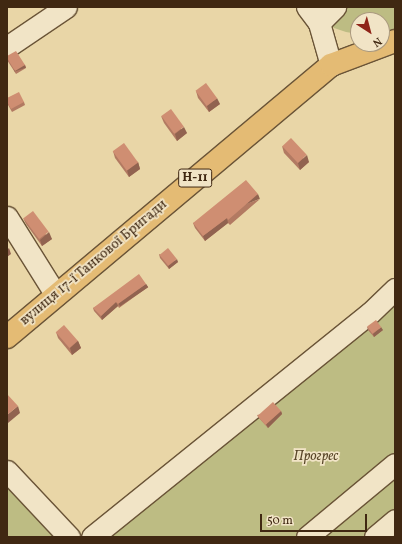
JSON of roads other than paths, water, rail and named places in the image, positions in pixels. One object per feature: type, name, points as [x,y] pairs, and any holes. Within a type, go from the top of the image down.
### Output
[{"type":"main road","name":"вулиця 17-ї Танкової Бригади","points":[[7,337],[331,65],[395,42]]},
{"type":"street","points":[[7,47],[66,7]]},
{"type":"street","points":[[331,65],[313,15],[335,7]]},
{"type":"street","points":[[7,217],[56,295]]},
{"type":"street","points":[[92,537],[370,313],[395,289]]},
{"type":"street","points":[[307,537],[395,464]]},
{"type":"street","points":[[7,471],[69,537]]},
{"type":"street","points":[[375,537],[395,520]]},
{"type":"park label","name":"Прогрес","points":[[316,457]]}]
